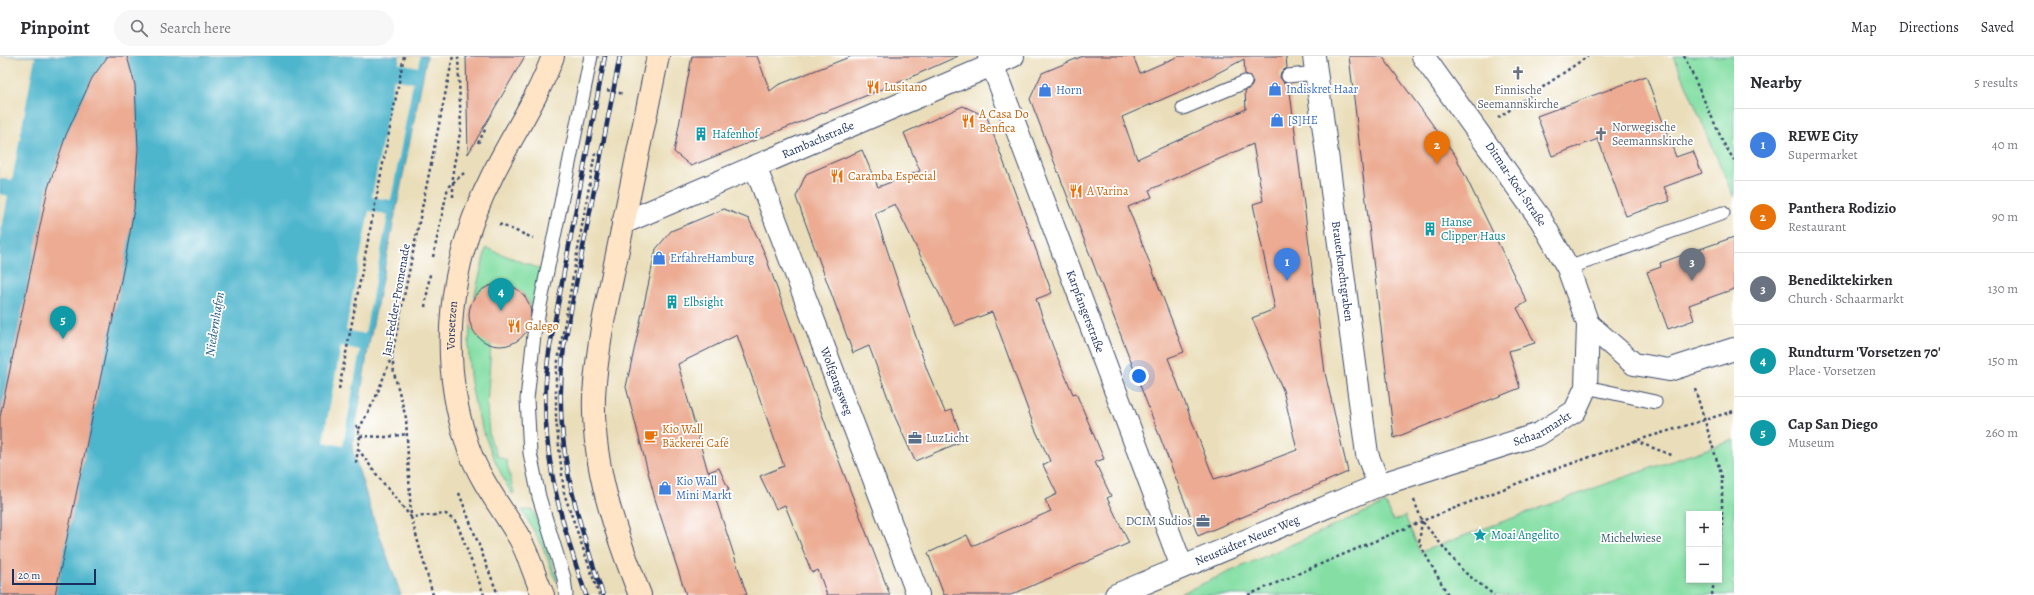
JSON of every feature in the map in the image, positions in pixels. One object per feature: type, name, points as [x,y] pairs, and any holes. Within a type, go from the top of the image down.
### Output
[{"type":"main road","name":"Vorsetzen","points":[[543,595],[521,541],[486,487],[473,461],[459,417],[453,387],[450,355],[451,320],[461,258],[475,214],[492,175],[543,84],[554,56]]},
{"type":"main road","points":[[640,595],[605,493],[598,455],[594,399],[596,364],[603,322],[658,56]]},
{"type":"street","name":"Rambachstraße","points":[[623,223],[755,166],[991,60],[1014,56]]},
{"type":"street","name":"Ditmar-Koel-Straße","points":[[1423,56],[1479,131],[1541,220],[1568,268],[1588,324]]},
{"type":"street","name":"Karpfangerstraße","points":[[991,60],[1182,567]]},
{"type":"street","name":"Brauerknechtgraben","points":[[1315,64],[1367,454],[1379,485]]},
{"type":"street","name":"Wolfgangsweg","points":[[755,166],[918,595]]},
{"type":"street","name":"Schaarmarkt","points":[[1379,485],[1539,434],[1575,411],[1586,387],[1588,324]]},
{"type":"street","points":[[1588,324],[1634,364],[1669,370],[1687,366],[1734,349]]},
{"type":"street","name":"Neustädter Neuer Weg","points":[[1116,595],[1379,485]]},
{"type":"lane","points":[[566,595],[564,578],[539,497],[530,453],[527,399],[534,335],[591,56]]},
{"type":"lane","points":[[1288,76],[1315,64]]},
{"type":"lane","points":[[1183,108],[1246,82]]},
{"type":"lane","points":[[1568,268],[1724,213]]},
{"type":"lane","points":[[1586,387],[1655,402]]},
{"type":"path","points":[[339,389],[404,56]]},
{"type":"path","name":"Jan-Fedder-Promenade","points":[[433,595],[411,517],[406,418],[394,373],[392,356],[453,56]]},
{"type":"path","points":[[453,170],[461,128],[458,56]]},
{"type":"path","points":[[1479,131],[1588,56]]},
{"type":"path","points":[[1684,56],[1724,144],[1734,160]]},
{"type":"path","points":[[475,214],[553,246],[577,251]]},
{"type":"path","points":[[359,429],[375,399],[392,356]]},
{"type":"path","points":[[1687,366],[1706,420],[1722,477],[1722,511]]},
{"type":"path","points":[[1248,595],[1422,521],[1531,478],[1635,441],[1734,411]]},
{"type":"path","points":[[356,424],[359,429],[360,436],[356,463]]},
{"type":"path","points":[[360,436],[386,437],[407,434]]},
{"type":"path","points":[[1635,441],[1674,456]]},
{"type":"path","points":[[358,449],[411,517],[446,514],[457,524],[484,595]]},
{"type":"path","points":[[1422,521],[1419,542],[1448,595]]},
{"type":"path","points":[[1422,521],[1463,571],[1494,595]]},
{"type":"path","points":[[1712,595],[1714,583]]},
{"type":"green space","points":[[1674,56],[1734,56],[1734,198]]},
{"type":"green space","points":[[486,248],[540,269],[533,317],[525,296],[518,289],[510,285],[501,283],[492,285],[482,290],[474,299]]},
{"type":"green space","points":[[471,324],[479,337],[491,345],[487,406],[489,435],[497,456],[506,460],[514,493],[512,494],[492,455],[477,412],[469,368]]},
{"type":"green space","name":"Michelwiese","points":[[1734,440],[1734,595],[1177,595],[1386,503],[1393,521],[1405,516],[1420,552],[1622,478]]},
{"type":"green space","points":[[522,510],[532,510],[534,513],[558,580],[556,581],[542,545]]},
{"type":"water","name":"Niedernhafen","points":[[0,56],[427,56],[368,349],[352,448],[373,517],[401,595],[0,595]]},
{"type":"pier","points":[[0,56],[35,57],[12,180],[0,178]]},
{"type":"pier","points":[[400,56],[420,56],[418,67],[399,63]]},
{"type":"pier","points":[[394,79],[413,83],[391,200],[372,197]]},
{"type":"pier","points":[[0,194],[8,196],[0,238]]},
{"type":"pier","points":[[369,211],[388,215],[365,334],[346,330]]},
{"type":"pier","points":[[341,346],[360,350],[343,446],[323,442]]},
{"type":"building","points":[[108,56],[127,56],[135,85],[138,148],[134,209],[125,261],[55,595],[0,595],[0,417],[48,188],[66,135],[92,78]]},
{"type":"building","points":[[466,56],[525,56],[468,154]]},
{"type":"building","points":[[692,56],[757,56],[770,91],[778,85],[852,56],[958,56],[900,82],[691,166],[674,152]]},
{"type":"building","points":[[1083,56],[1133,56],[1140,73],[1179,56],[1286,56],[1287,68],[1281,72],[1280,77],[1284,83],[1289,84],[1325,373],[1348,472],[1198,536],[1030,99],[1042,73]],"holes":[[[1244,59],[1245,74],[1250,76],[1253,83],[1251,87],[1245,91],[1246,109],[1137,159],[1122,117],[1195,85]],[[1253,144],[1263,201],[1253,204],[1275,309],[1252,318],[1283,390],[1297,450],[1236,473],[1214,479],[1168,358],[1184,352],[1128,207],[1152,197],[1149,190]]]},
{"type":"building","name":"Hanse Clipper Haus","points":[[1349,56],[1382,56],[1455,155],[1527,302],[1517,308],[1535,343],[1509,351],[1520,388],[1394,438]]},
{"type":"building","name":"Norwegische Seemannskirche","points":[[1646,76],[1676,157],[1693,151],[1702,173],[1664,187],[1670,201],[1626,216],[1598,139],[1552,156],[1537,116]]},
{"type":"building","points":[[963,106],[987,117],[1052,293],[1036,299],[1053,347],[1073,394],[1076,393],[1104,459],[1095,462],[1111,496],[1107,498],[1129,543],[1011,595],[944,595],[928,553],[967,535],[972,546],[1051,511],[1045,500],[1057,494],[1043,465],[1050,461],[1035,429],[992,312],[955,326],[895,204],[875,213],[927,370],[945,412],[952,410],[963,441],[915,461],[895,417],[869,346],[853,353],[796,197],[806,174],[862,150],[878,187],[920,171],[904,133]]},
{"type":"building","points":[[724,209],[749,219],[764,252],[833,445],[890,595],[827,595],[818,570],[812,573],[785,505],[776,509],[760,476],[784,466],[737,335],[678,364],[708,472],[719,468],[729,490],[715,497],[747,595],[686,595],[655,499],[626,387],[656,249],[671,231]]},
{"type":"building","points":[[1734,237],[1734,289],[1689,305],[1694,320],[1668,329],[1647,272],[1661,267],[1660,263]]},
{"type":"building","points":[[500,284],[512,286],[522,293],[529,303],[531,315],[529,327],[522,337],[512,344],[500,346],[488,344],[478,337],[471,327],[469,315],[471,303],[478,293],[488,286]]},
{"type":"railway","points":[[586,595],[566,534],[552,473],[547,441],[545,410],[546,378],[550,346],[605,56]]},
{"type":"railway","points":[[603,595],[583,533],[568,473],[563,443],[561,380],[564,346],[620,56]]},
{"type":"place","name":"Finnische Seemannskirche","points":[[1518,73]]},
{"type":"place","name":"Lusitano","points":[[873,87]]},
{"type":"place","name":"Indiskret Haar","points":[[1275,89]]},
{"type":"place","name":"Horn","points":[[1045,90]]},
{"type":"place","name":"[S]HE","points":[[1277,120]]},
{"type":"place","name":"A Casa Do Benfica","points":[[968,121]]},
{"type":"place","name":"Hafenhof","points":[[701,134]]},
{"type":"place","name":"Norwegische Seemannskirche","points":[[1601,134]]},
{"type":"place","name":"Panthera Rodizio","points":[[1437,164]]},
{"type":"place","name":"Caramba Especial","points":[[837,176]]},
{"type":"place","name":"A Varina","points":[[1076,191]]},
{"type":"place","name":"Hanse Clipper Haus","points":[[1430,229]]},
{"type":"place","name":"ErfahreHamburg","points":[[659,258]]},
{"type":"place","name":"REWE City","points":[[1287,281]]},
{"type":"place","name":"Benediktekirken","points":[[1692,281]]},
{"type":"place","name":"Elbsight","points":[[672,302]]},
{"type":"place","name":"Rundturm 'Vorsetzen 70'","points":[[501,311]]},
{"type":"place","name":"Galego","points":[[514,326]]},
{"type":"place","name":"Cap San Diego","points":[[63,339]]},
{"type":"place","name":"Kio Wall Bäckerei Café","points":[[651,436]]},
{"type":"place","name":"LuzLicht","points":[[915,438]]},
{"type":"place","name":"Kio Wall Mini Markt","points":[[665,488]]},
{"type":"place","name":"DCIM Sudios","points":[[1203,521]]},
{"type":"place","name":"Moai Angelito","points":[[1480,535]]}]
